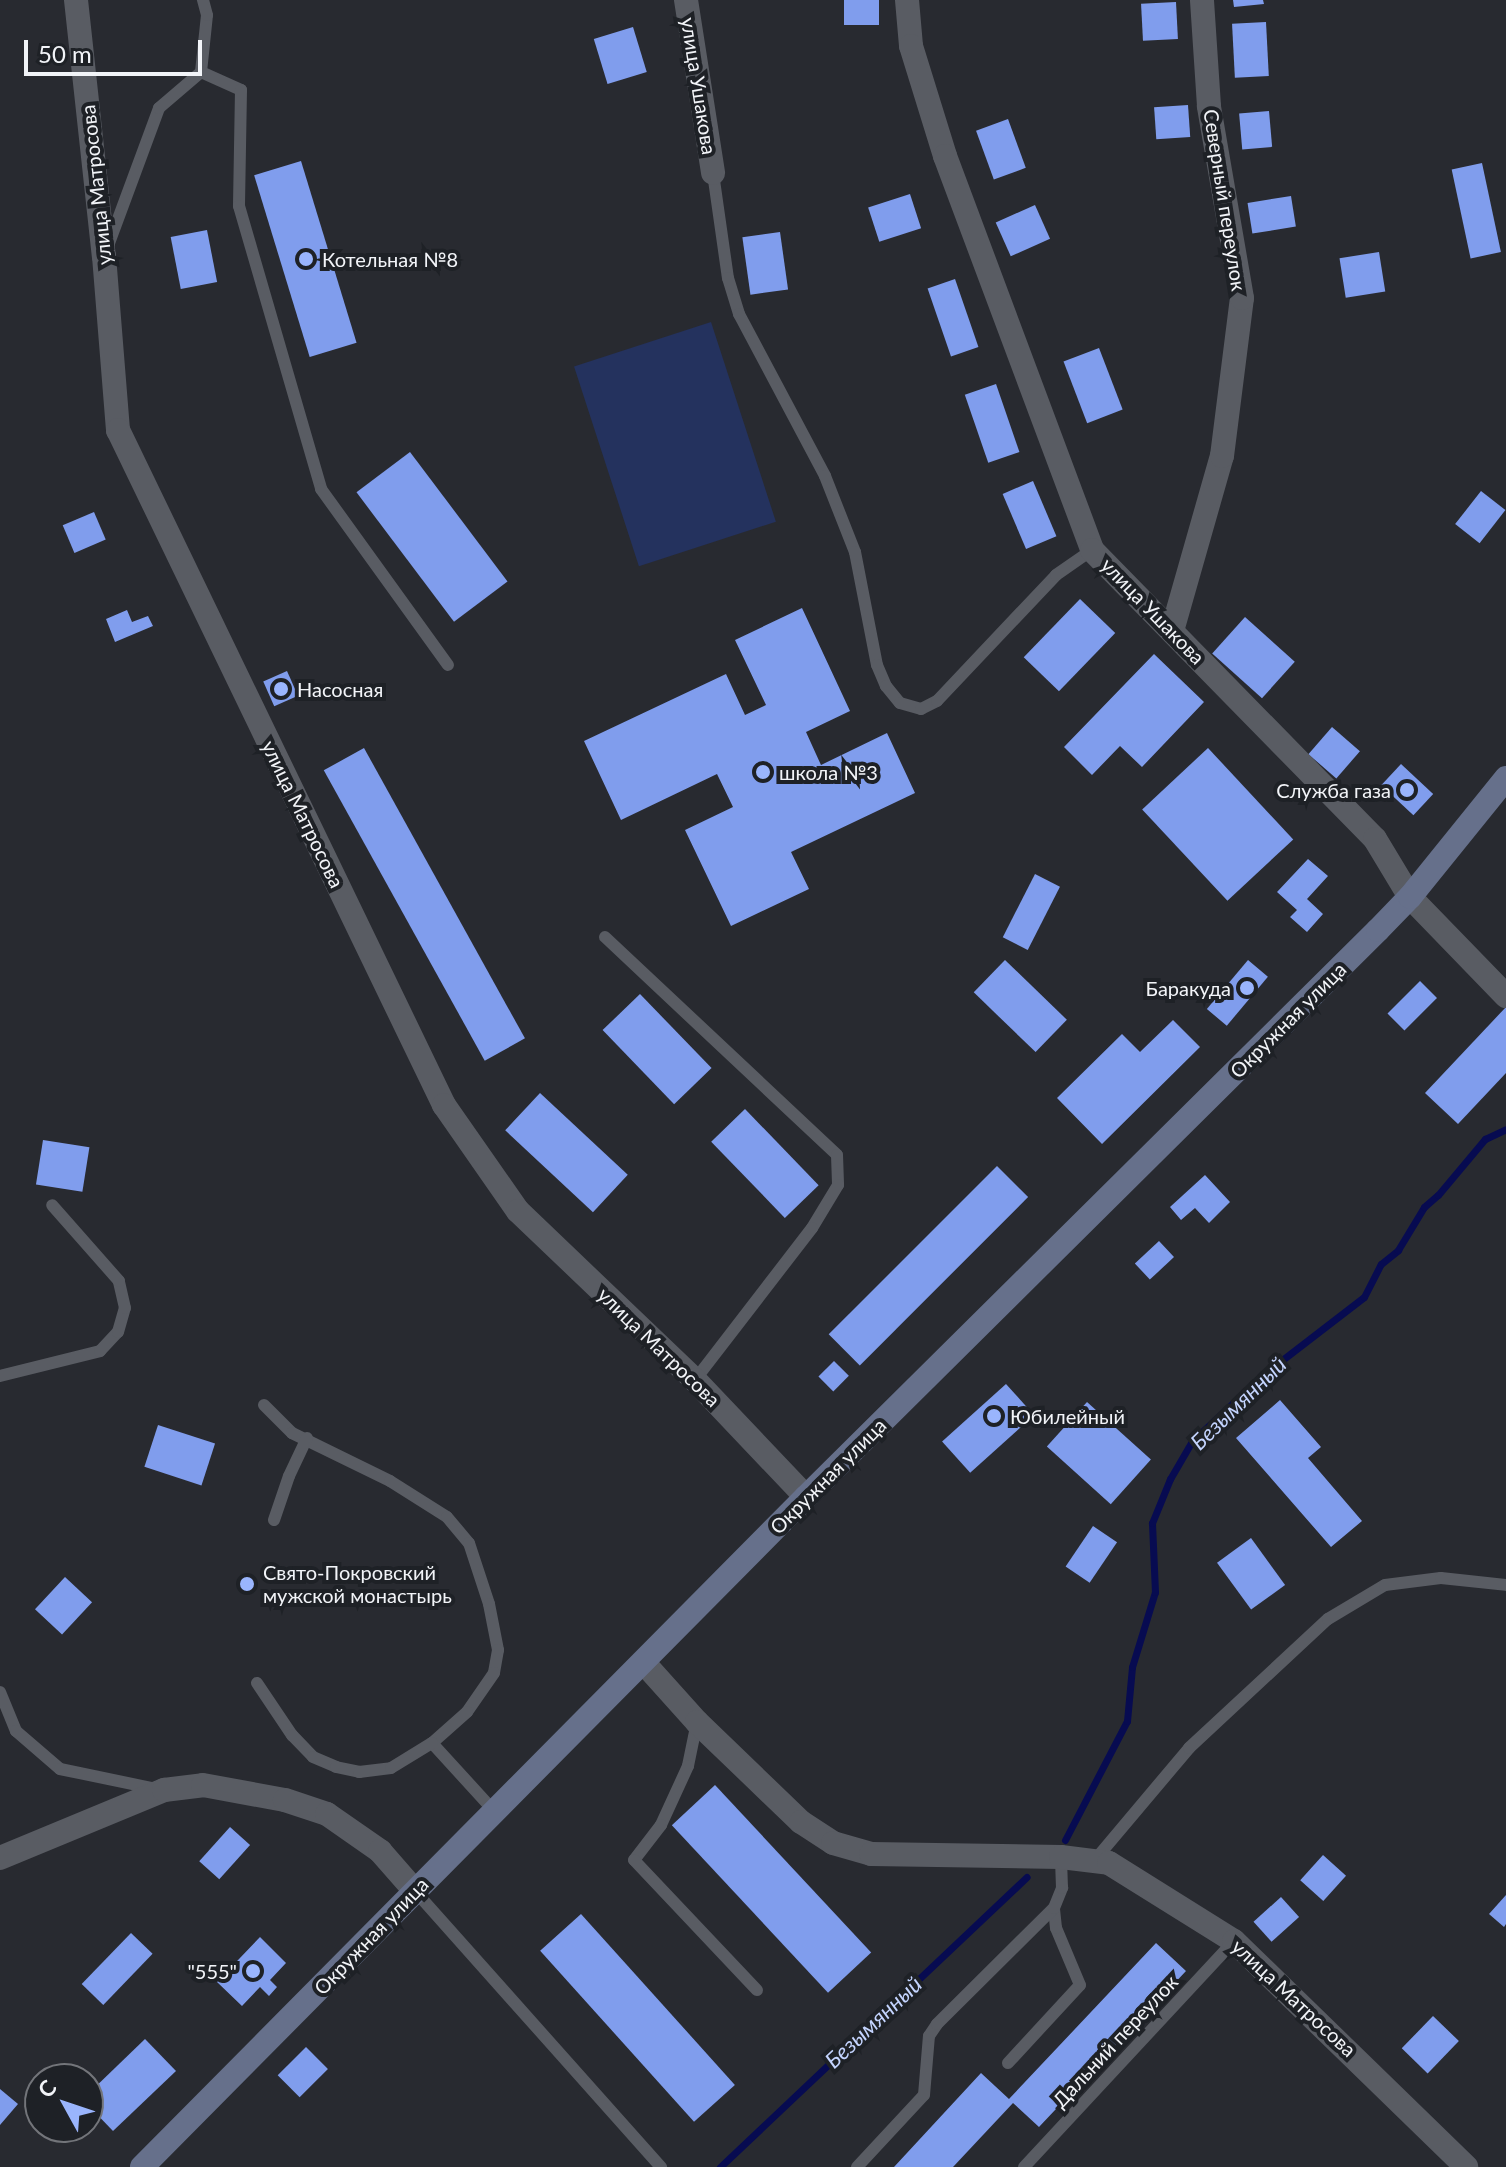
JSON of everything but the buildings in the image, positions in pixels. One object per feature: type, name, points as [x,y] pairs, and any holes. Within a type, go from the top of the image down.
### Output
[{"type":"main road","name":"Окружная улица","points":[[142,2167],[806,1497],[1410,897],[1506,778]]},
{"type":"street","name":"улица Матросова","points":[[76,0],[104,256],[118,430],[444,1105],[518,1211],[695,1380],[806,1497]]},
{"type":"street","name":"улица Ушакова","points":[[686,0],[713,173]]},
{"type":"street","name":"улица Ушакова","points":[[907,0],[911,46],[945,156],[1092,550],[1375,839],[1410,897],[1506,996]]},
{"type":"street","name":"Северный переулок","points":[[1172,631],[1222,456],[1242,298],[1209,106],[1202,0]]},
{"type":"street","name":"улица Матросова","points":[[644,1663],[697,1722],[801,1822],[833,1843],[871,1854],[1061,1857],[1109,1863],[1234,1941],[1466,2167]]},
{"type":"street","points":[[0,1858],[164,1790],[203,1785],[285,1800],[327,1814],[380,1851],[415,1891]]},
{"type":"lane","points":[[104,256],[159,108],[201,72],[207,15],[203,0]]},
{"type":"lane","points":[[201,72],[241,90],[239,206],[321,489],[448,665]]},
{"type":"lane","points":[[713,173],[728,278],[739,314],[825,476],[855,552],[877,665],[886,686],[900,703],[921,709],[937,701],[1056,575],[1092,550]]},
{"type":"lane","points":[[605,937],[837,1155],[838,1185],[812,1228],[695,1380]]},
{"type":"lane","points":[[0,1376],[100,1351],[118,1332],[125,1308],[119,1281],[52,1205]]},
{"type":"lane","points":[[257,1683],[292,1735],[313,1757],[359,1772],[391,1768],[432,1743],[467,1712],[494,1673],[498,1650],[489,1604],[469,1543],[447,1517],[390,1481],[292,1433],[264,1405]]},
{"type":"lane","points":[[274,1520],[289,1476],[307,1438]]},
{"type":"lane","points":[[1094,1861],[1189,1748],[1328,1619],[1385,1585],[1441,1578],[1506,1585]]},
{"type":"lane","points":[[0,1692],[16,1731],[60,1769],[164,1790]]},
{"type":"lane","points":[[697,1722],[688,1766],[661,1825],[634,1860],[757,1990]]},
{"type":"lane","points":[[432,1743],[494,1811]]},
{"type":"lane","points":[[857,2167],[924,2095],[929,2036],[937,2024],[1054,1908],[1062,1888],[1061,1857]]},
{"type":"lane","points":[[415,1891],[661,2167]]},
{"type":"lane","points":[[1008,2063],[1080,1985],[1056,1928],[1054,1908]]},
{"type":"lane","name":"Дальний переулок","points":[[1024,2167],[1234,1941]]},
{"type":"shaded area","points":[[711,322],[776,522],[639,566],[574,366]]},
{"type":"waterway","name":"Безымянный","points":[[1065,1840],[1127,1721],[1132,1667],[1155,1592],[1152,1523],[1170,1479],[1192,1441],[1264,1374],[1364,1297],[1381,1264],[1398,1250],[1424,1207],[1438,1195],[1485,1139],[1506,1129]]},
{"type":"waterway","name":"Безымянный","points":[[720,2167],[1027,1877]]},
{"type":"place","name":"Котельная №8","points":[[306,259]]},
{"type":"place","name":"Насосная","points":[[281,689]]},
{"type":"place","name":"школа №3","points":[[763,772]]},
{"type":"place","name":"Служба газа","points":[[1407,790]]},
{"type":"place","name":"Баракуда","points":[[1247,988]]},
{"type":"place","name":"Юбилейный","points":[[994,1416]]},
{"type":"place","name":"Свято-Покровский мужской монастырь","points":[[247,1584]]},
{"type":"place","name":"\"555\"","points":[[253,1971]]}]
